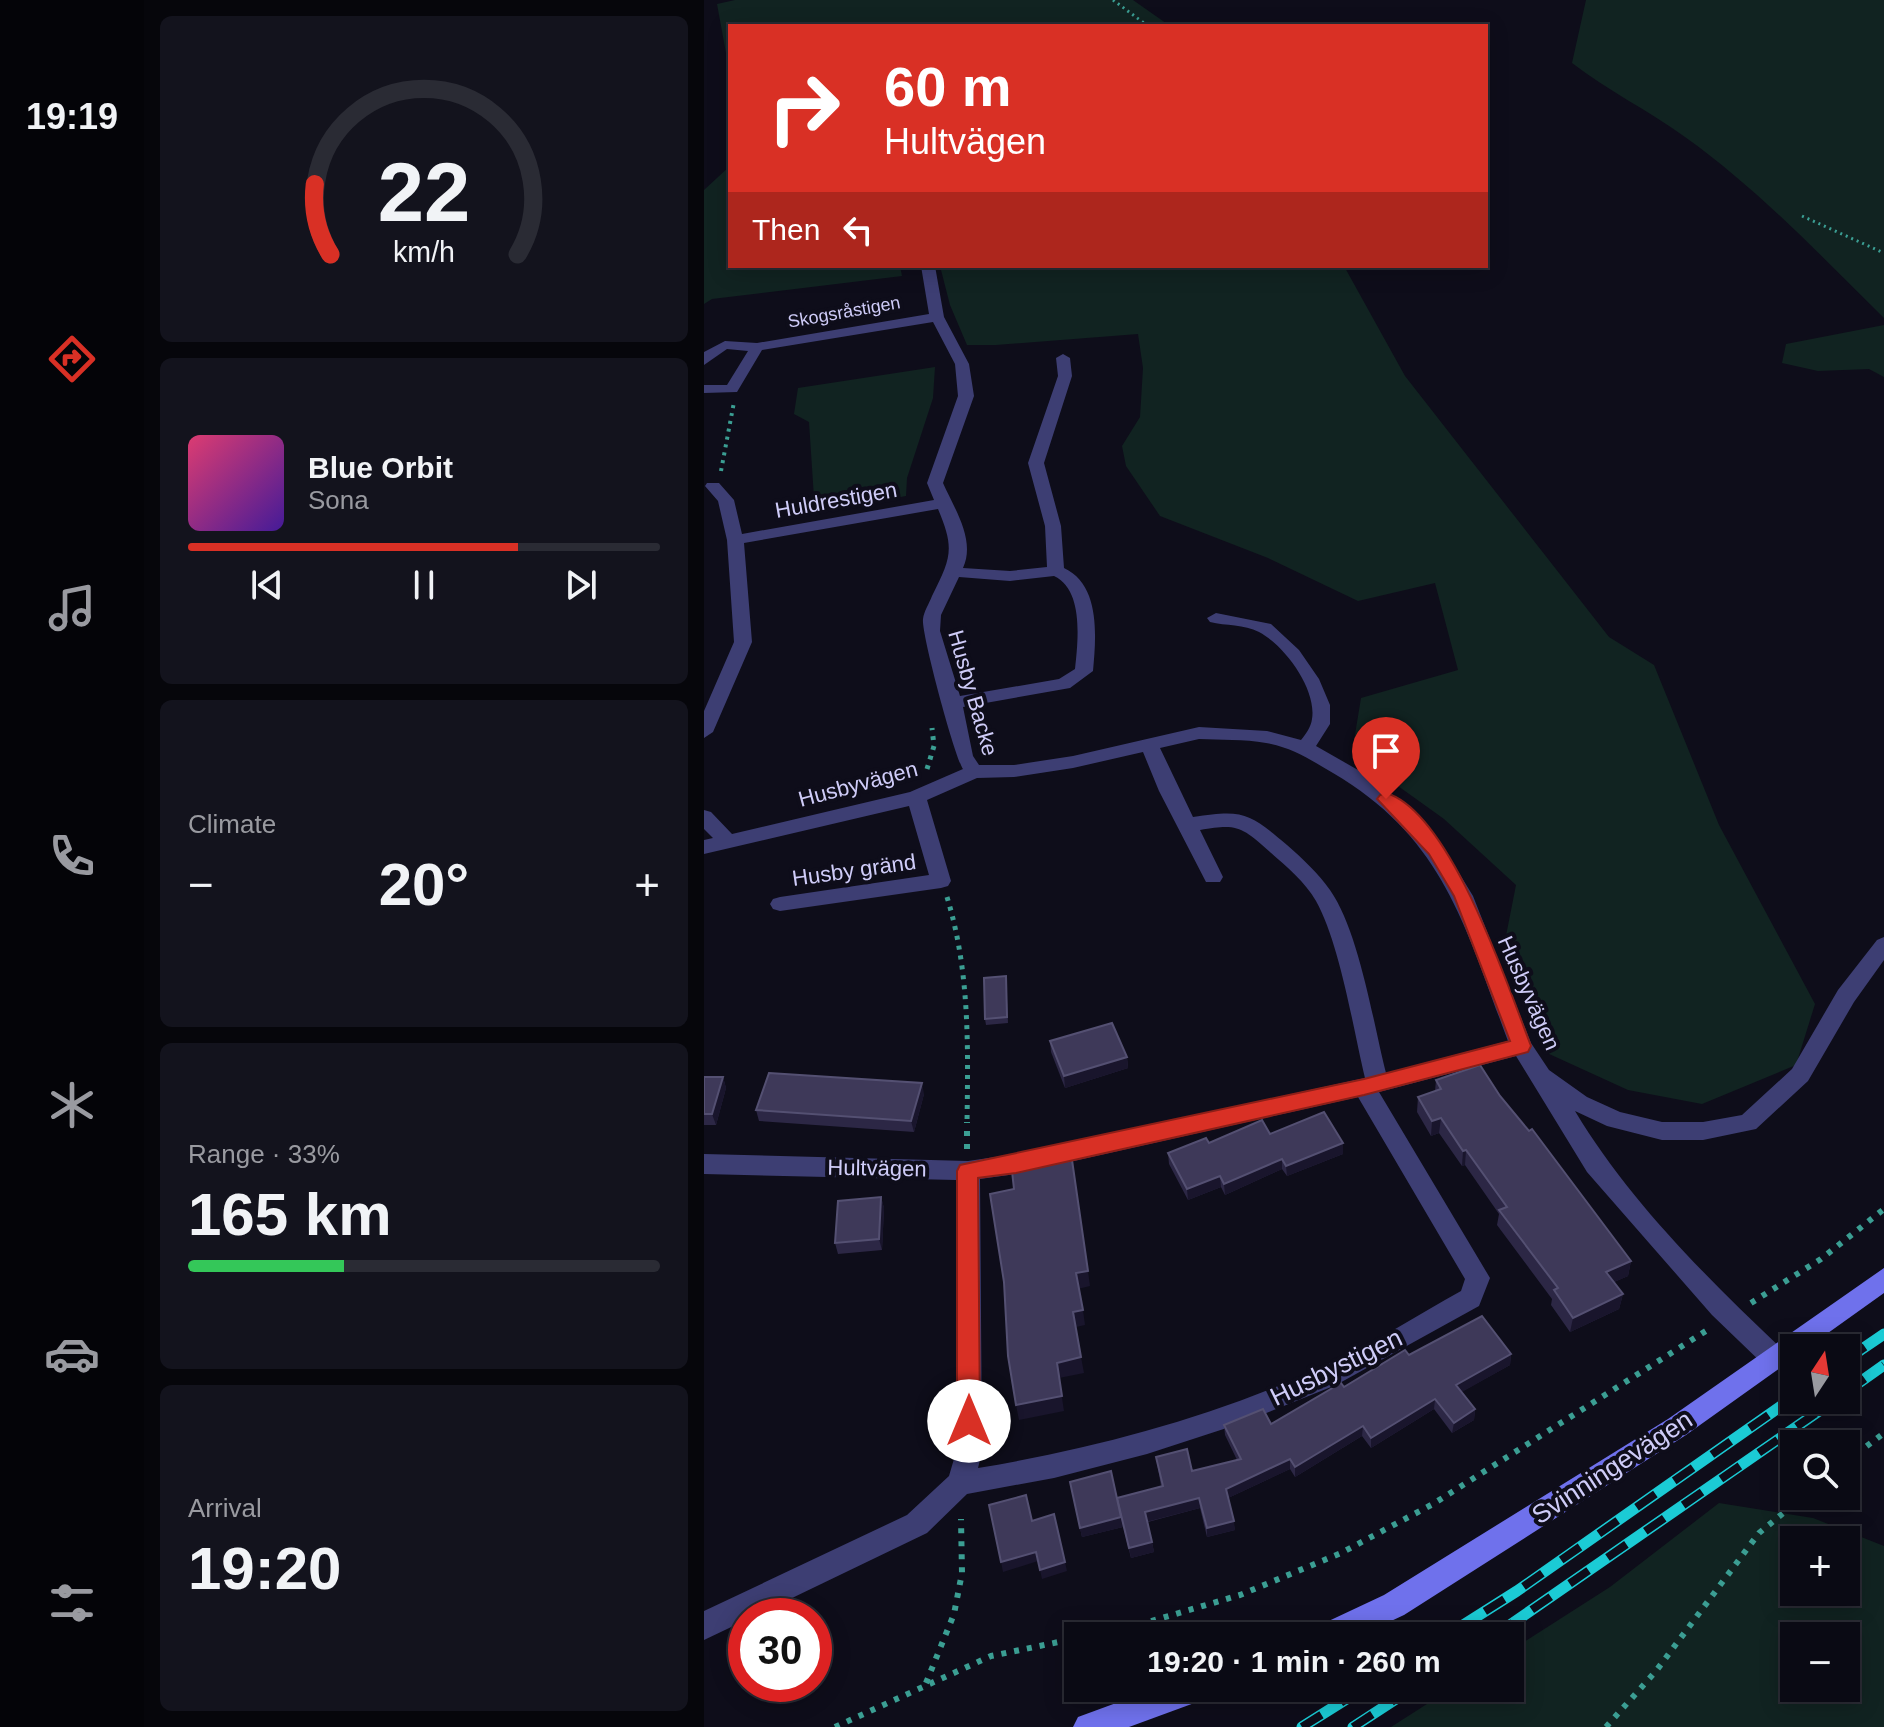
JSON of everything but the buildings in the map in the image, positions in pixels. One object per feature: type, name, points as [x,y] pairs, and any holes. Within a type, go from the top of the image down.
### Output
[{"type":"main road","name":"Svinningevägen","points":[[1358,1622],[1394,1605],[1677,1427],[1884,1279]]},
{"type":"main road","points":[[1088,1727],[1159,1702]]},
{"type":"street","name":"Husby Backe","points":[[928,268],[937,317],[962,364],[966,396],[935,483],[958,536],[959,559],[937,602],[931,631],[953,703],[964,757],[974,772]]},
{"type":"street","name":"Skogsråstigen","points":[[704,361],[714,350],[725,345],[757,347],[937,317]]},
{"type":"street","points":[[704,389],[732,389],[757,347]]},
{"type":"street","points":[[1056,571],[1053,526],[1036,463],[1065,376],[1063,358]]},
{"type":"street","points":[[704,732],[743,642],[735,540],[726,500],[713,486]]},
{"type":"street","name":"Huldrestigen","points":[[735,540],[944,503]]},
{"type":"street","points":[[953,703],[1064,684],[1084,671],[1088,625],[1076,588],[1069,577],[1056,571],[1010,576],[955,572]]},
{"type":"street","points":[[1216,618],[1247,622],[1265,629],[1282,641],[1298,660],[1321,704],[1322,718],[1305,748]]},
{"type":"street","name":"Husbyvägen","points":[[704,847],[974,772],[1014,771],[1058,764],[1199,733],[1267,737],[1305,748],[1365,783],[1406,816],[1435,850],[1463,896],[1521,1046],[1541,1076],[1579,1103],[1603,1114],[1662,1131],[1703,1131],[1748,1123],[1800,1075],[1846,996],[1884,945]]},
{"type":"street","points":[[1149,743],[1169,791],[1213,877]]},
{"type":"street","name":"Husby gränd","points":[[780,904],[941,881],[918,788]]},
{"type":"street","points":[[704,817],[727,841]]},
{"type":"street","points":[[1188,825],[1228,818],[1249,823],[1301,868],[1323,895],[1338,925],[1371,1085]]},
{"type":"street","name":"Hultvägen","points":[[704,1164],[968,1171],[1016,1164],[1371,1085],[1521,1046]]},
{"type":"street","points":[[1541,1076],[1595,1165],[1730,1316],[1774,1358]]},
{"type":"street","name":"Husbystigen","points":[[960,1483],[1027,1474],[1205,1424],[1329,1376],[1470,1298],[1478,1278],[1371,1085]]},
{"type":"street","points":[[704,1626],[917,1524],[960,1483],[969,1452],[968,1171]]},
{"type":"path","points":[[1113,0],[1145,24]]},
{"type":"path","points":[[1802,216],[1884,253]]},
{"type":"path","points":[[713,486],[721,471],[728,438],[736,393],[732,389]]},
{"type":"path","points":[[918,788],[932,760],[934,746],[929,713]]},
{"type":"path","points":[[941,881],[959,931],[965,973],[968,1171]]},
{"type":"path","points":[[1148,1622],[1240,1595],[1341,1553],[1433,1504],[1821,1259],[1884,1209]]},
{"type":"path","points":[[1860,1451],[1884,1433]]},
{"type":"path","points":[[926,1684],[954,1614],[962,1573],[960,1483]]},
{"type":"path","points":[[1606,1727],[1656,1671],[1759,1533],[1787,1510]]},
{"type":"path","points":[[835,1727],[991,1656],[1064,1641]]},
{"type":"green space","points":[[735,0],[1133,0],[1167,24],[728,24],[728,64],[717,4]]},
{"type":"green space","points":[[1586,0],[1884,0],[1884,318],[1738,178],[1671,127],[1572,63]]},
{"type":"green space","points":[[728,168],[728,268],[900,268],[902,276],[712,299],[704,304],[704,190]]},
{"type":"green space","points":[[941,268],[1345,268],[1405,376],[1609,637],[1654,665],[1719,825],[1815,1004],[1796,1065],[1702,1104],[1628,1090],[1547,1053],[1503,951],[1516,885],[1444,819],[1352,753],[1361,698],[1458,670],[1435,583],[1358,601],[1268,558],[1160,516],[1126,466],[1122,446],[1140,417],[1143,368],[1138,334],[967,345],[950,305]]},
{"type":"green space","points":[[1884,325],[1884,377],[1869,369],[1818,371],[1782,363],[1786,344]]},
{"type":"green space","points":[[935,367],[933,398],[907,478],[906,496],[815,513],[809,422],[794,414],[798,388]]},
{"type":"green space","points":[[1719,1503],[1813,1518],[1833,1526],[1780,1526],[1780,1606],[1860,1606],[1860,1537],[1884,1546],[1884,1727],[1391,1727],[1430,1702],[1524,1702],[1524,1642],[1610,1587]]},
{"type":"railway","points":[[1860,1350],[1884,1334]]},
{"type":"railway","points":[[1860,1382],[1884,1365]]},
{"type":"railway","points":[[1468,1622],[1780,1407]]},
{"type":"railway","points":[[1514,1622],[1815,1414]]},
{"type":"railway","points":[[1302,1727],[1342,1702]]},
{"type":"railway","points":[[1353,1727],[1391,1702]]},
{"type":"route","points":[[969,1421],[968,1171],[1016,1164],[1364,1087],[1521,1046],[1463,896],[1435,850],[1406,816],[1386,799]]}]
